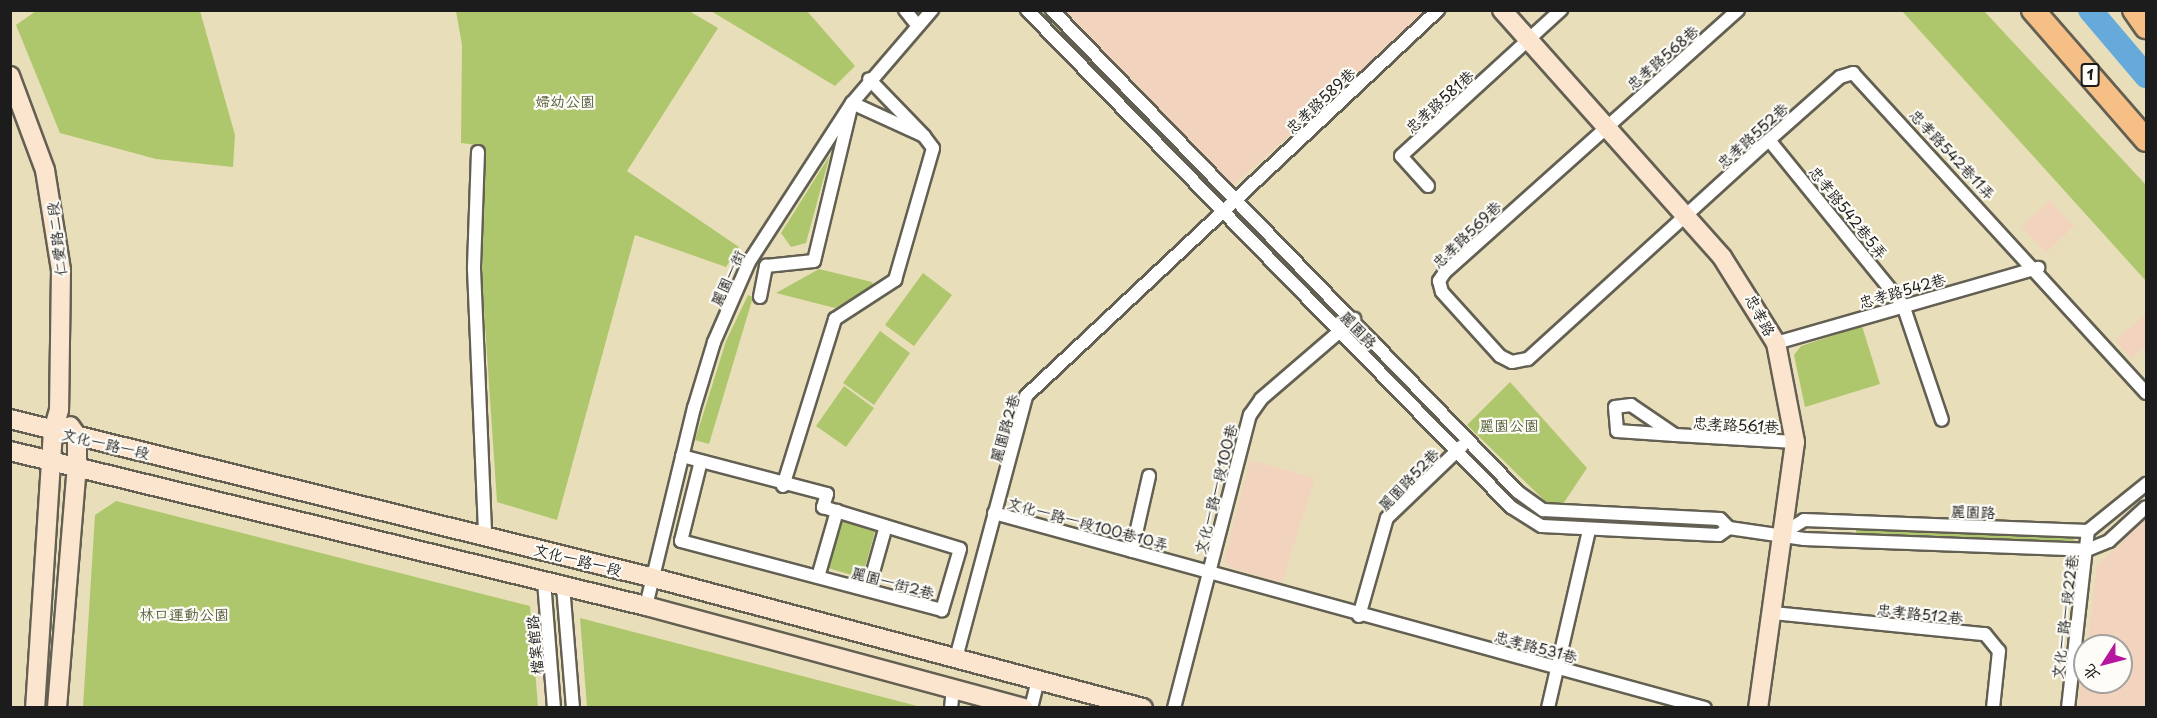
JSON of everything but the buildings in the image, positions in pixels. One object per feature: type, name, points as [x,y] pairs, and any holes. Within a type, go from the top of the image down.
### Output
[{"type":"highway","name":"1","points":[[2033,10],[2146,140]]},
{"type":"highway","points":[[2134,10],[2146,27]]},
{"type":"main road","name":"忠孝路","points":[[1502,10],[1747,290],[1776,343],[1795,442],[1785,532],[1758,708]]},
{"type":"main road","name":"仁愛路二段","points":[[10,76],[32,127],[54,213],[61,270],[59,410],[53,431],[35,708]]},
{"type":"main road","points":[[57,708],[77,466],[77,436],[59,410]]},
{"type":"main road","name":"文化一路一段","points":[[10,419],[654,578],[1143,708]]},
{"type":"main road","name":"文化一路一段","points":[[10,451],[51,459],[646,606],[1023,708]]},
{"type":"street","points":[[904,10],[917,25]]},
{"type":"street","name":"麗園一街","points":[[646,606],[682,456],[714,342],[749,262],[852,103],[870,79],[932,10]]},
{"type":"street","name":"麗園路","points":[[1027,10],[1457,450],[1524,517],[1542,526],[1589,531],[1719,535],[1729,528],[1785,532],[1804,539],[2087,550],[2109,541],[2146,507]]},
{"type":"street","name":"麗園路","points":[[1052,10],[1468,439],[1543,510],[1720,519],[1729,528]]},
{"type":"street","name":"忠孝路589巷","points":[[1222,211],[1438,10]]},
{"type":"street","points":[[1527,40],[1561,10]]},
{"type":"street","name":"忠孝路568巷","points":[[1606,127],[1738,10]]},
{"type":"street","name":"忠孝路581巷","points":[[1428,186],[1401,156],[1527,40]]},
{"type":"street","name":"忠孝路542巷11弄","points":[[1840,77],[1853,73],[1871,87],[2038,268]]},
{"type":"street","name":"忠孝路552巷","points":[[1684,216],[1840,77]]},
{"type":"street","points":[[783,486],[835,319],[895,280],[933,148],[870,79]]},
{"type":"street","points":[[760,297],[766,266],[814,261],[852,103],[924,136]]},
{"type":"street","name":"忠孝路569巷","points":[[1606,127],[1445,272],[1439,281],[1442,292],[1500,356],[1512,362],[1528,359],[1684,216]]},
{"type":"street","name":"忠孝路542巷5弄","points":[[1769,140],[1903,305]]},
{"type":"street","points":[[478,152],[474,269],[485,536]]},
{"type":"street","name":"麗園路2巷","points":[[956,658],[994,513],[1031,389],[1222,211]]},
{"type":"street","points":[[2038,268],[2146,393]]},
{"type":"street","name":"忠孝路542巷","points":[[1776,343],[2038,268]]},
{"type":"street","points":[[1903,305],[1942,420]]},
{"type":"street","name":"文化一路一段100巷","points":[[1174,708],[1250,415],[1261,399],[1354,320]]},
{"type":"street","name":"忠孝路561巷","points":[[1675,435],[1631,405],[1615,407],[1617,431],[1675,435],[1795,442]]},
{"type":"street","name":"麗園路52巷","points":[[1359,616],[1387,518],[1468,439]]},
{"type":"street","points":[[682,456],[783,486],[827,494],[823,507],[837,511],[818,577]]},
{"type":"street","name":"麗園一街2巷","points":[[701,461],[681,541],[942,610],[960,549],[837,511]]},
{"type":"street","points":[[1132,550],[1149,476]]},
{"type":"street","points":[[2088,531],[2146,484]]},
{"type":"street","name":"文化一路一段100巷10弄","points":[[994,513],[1210,572],[1359,616]]},
{"type":"street","name":"麗園路","points":[[1785,532],[1804,520],[2088,531]]},
{"type":"street","points":[[868,590],[886,526]]},
{"type":"street","points":[[1548,708],[1589,531]]},
{"type":"street","name":"文化一路一段22巷","points":[[2068,708],[2088,531]]},
{"type":"street","name":"檔案館路","points":[[544,581],[554,708]]},
{"type":"street","points":[[563,586],[573,708]]},
{"type":"street","name":"忠孝路512巷","points":[[1773,613],[1986,634],[1999,651],[1993,708]]},
{"type":"street","name":"忠孝路531巷","points":[[1359,616],[1558,666],[1705,708]]},
{"type":"street","points":[[1031,708],[1038,680]]},
{"type":"street","points":[[951,708],[953,688]]},
{"type":"shaded area","points":[[1066,11],[1429,11],[1233,185]]},
{"type":"shaded area","points":[[2050,200],[2074,226],[2046,253],[2021,227]]},
{"type":"shaded area","points":[[2146,314],[2146,346],[2131,359],[2115,340]]},
{"type":"shaded area","points":[[1250,460],[1315,478],[1282,583],[1229,567],[1224,559]]},
{"type":"shaded area","points":[[2146,519],[2146,707],[2078,707],[2080,694],[2133,694],[2133,634],[2088,634],[2097,565]]},
{"type":"green space","points":[[36,11],[200,11],[235,135],[233,167],[156,159],[60,133],[16,25]]},
{"type":"green space","name":"婦幼公園","points":[[456,11],[689,11],[718,28],[627,171],[739,247],[726,267],[635,235],[557,520],[497,502],[482,281],[485,146],[461,143],[462,45]]},
{"type":"green space","points":[[711,11],[807,11],[855,66],[835,86]]},
{"type":"green space","points":[[1037,11],[1047,11],[1122,94],[1115,92]]},
{"type":"green space","points":[[1902,11],[1984,11],[2146,185],[2146,281]]},
{"type":"green space","points":[[1136,105],[1222,194],[1216,195],[1144,121]]},
{"type":"green space","points":[[830,155],[806,243],[791,247],[781,233]]},
{"type":"green space","points":[[1238,209],[1341,314],[1341,320],[1232,214]]},
{"type":"green space","points":[[819,269],[872,282],[874,287],[835,308],[776,293]]},
{"type":"green space","points":[[923,273],[952,295],[914,346],[885,325]]},
{"type":"green space","points":[[748,295],[753,297],[709,444],[695,440],[726,341]]},
{"type":"green space","points":[[1862,326],[1880,384],[1805,407],[1794,355],[1801,346]]},
{"type":"green space","points":[[880,331],[910,353],[874,405],[843,383]]},
{"type":"green space","points":[[1360,339],[1453,430],[1454,436],[1358,342]]},
{"type":"green space","name":"麗園公園","points":[[1510,382],[1587,468],[1563,504],[1546,502],[1467,425]]},
{"type":"green space","points":[[844,386],[874,408],[846,447],[816,426]]},
{"type":"green space","points":[[1470,449],[1543,516],[1578,523],[1525,513],[1467,453]]},
{"type":"green space","name":"林口運動公園","points":[[116,501],[530,606],[538,707],[83,707],[95,515]]},
{"type":"green space","points":[[841,518],[876,528],[862,578],[828,568]]},
{"type":"green space","points":[[1603,519],[1717,526],[1720,528],[1602,526]]},
{"type":"green space","points":[[1856,529],[2071,538],[2076,541],[1856,536]]},
{"type":"green space","points":[[580,618],[921,707],[587,707]]},
{"type":"waterway","points":[[2090,10],[2146,76]]}]
